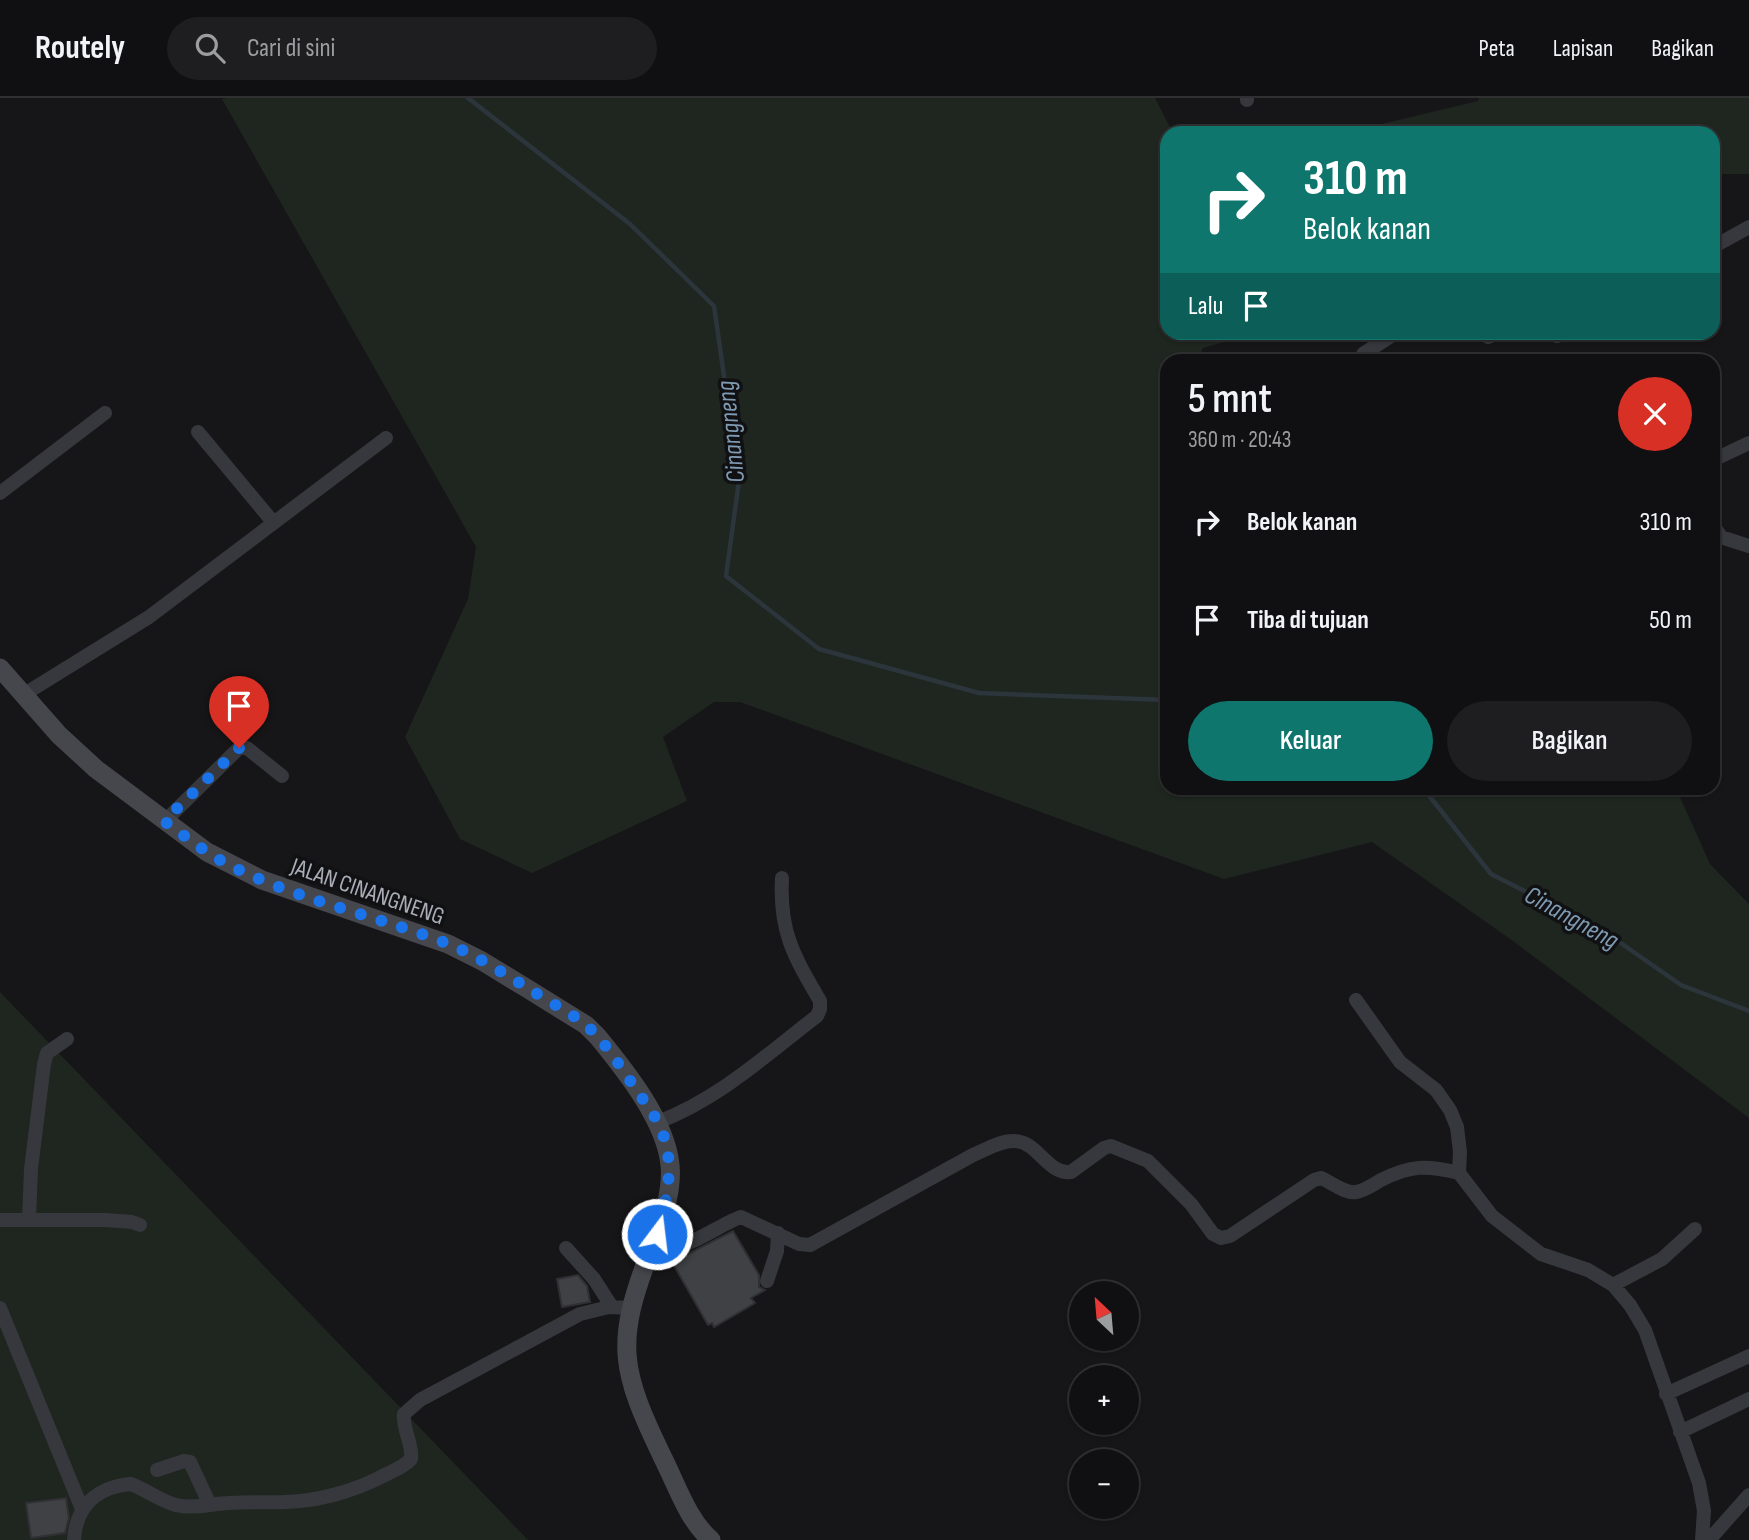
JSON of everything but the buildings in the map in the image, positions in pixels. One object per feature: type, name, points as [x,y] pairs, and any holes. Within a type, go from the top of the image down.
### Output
[{"type":"street","points":[[1720,243],[1749,227]]},
{"type":"street","points":[[1367,354],[1386,340]]},
{"type":"street","points":[[0,492],[105,413]]},
{"type":"street","points":[[198,432],[273,522]]},
{"type":"street","points":[[23,695],[149,617],[386,438]]},
{"type":"street","points":[[1720,457],[1749,443]]},
{"type":"street","points":[[1720,536],[1749,546]]},
{"type":"street","name":"JALAN CINANGNENG","points":[[0,668],[86,760],[207,852],[235,868],[311,897],[449,944],[482,961],[586,1025],[598,1037],[658,1122],[670,1165],[665,1207],[657,1234],[621,1307],[627,1370],[631,1387],[685,1502],[697,1525],[711,1540]]},
{"type":"street","points":[[164,821],[239,748],[247,748],[282,776]]},
{"type":"street","points":[[658,1122],[712,1097],[817,1016],[820,1001],[787,939],[780,902],[782,878]]},
{"type":"street","points":[[1356,1000],[1401,1062],[1436,1090],[1450,1110],[1457,1127],[1459,1173],[1492,1216],[1541,1254],[1588,1270],[1613,1285],[1630,1306],[1645,1330],[1699,1483],[1704,1511],[1702,1540]]},
{"type":"street","points":[[29,1220],[31,1169],[44,1065],[47,1053],[67,1039]]},
{"type":"street","points":[[657,1234],[672,1244],[685,1245],[728,1221],[741,1217],[804,1246],[810,1245],[973,1155],[999,1144],[1015,1141],[1028,1145],[1056,1169],[1065,1173],[1071,1172],[1104,1148],[1111,1146],[1148,1161],[1191,1205],[1213,1234],[1221,1238],[1230,1236],[1321,1178],[1356,1192],[1399,1171],[1414,1167],[1433,1167],[1459,1173]]},
{"type":"street","points":[[0,1220],[105,1220],[140,1225]]},
{"type":"street","points":[[1613,1285],[1662,1259],[1695,1229]]},
{"type":"street","points":[[767,1281],[778,1251],[778,1233]]},
{"type":"street","points":[[566,1248],[621,1307]]},
{"type":"street","points":[[74,1540],[82,1509],[100,1492],[131,1484],[169,1504],[187,1508],[232,1501],[311,1500],[368,1483],[401,1467],[411,1459],[412,1452],[403,1421],[404,1413],[420,1400],[580,1314],[594,1309],[621,1307]]},
{"type":"street","points":[[0,1308],[82,1509]]},
{"type":"street","points":[[1666,1394],[1749,1356]]},
{"type":"street","points":[[1680,1432],[1749,1399]]},
{"type":"street","points":[[157,1470],[184,1461],[190,1462],[210,1505]]},
{"type":"street","points":[[1709,1540],[1749,1495]]},
{"type":"shaded area","points":[[1155,98],[1169,126],[1160,126],[1160,340],[1231,340],[1203,348],[1200,354],[1160,354],[1160,795],[1679,795],[1710,864],[1749,904],[1749,1118],[1513,941],[1372,842],[1224,879],[740,702],[714,702],[663,737],[687,801],[532,873],[460,839],[405,737],[468,599],[476,547],[222,99]]},
{"type":"shaded area","points":[[1479,98],[1749,98],[1749,174],[1720,174],[1720,126],[1373,126],[1478,101]]},
{"type":"shaded area","points":[[0,992],[528,1540],[0,1540]]},
{"type":"waterway","name":"Cinangneng","points":[[468,98],[630,224],[714,306],[739,481],[726,576],[819,649],[979,693],[1160,700]]},
{"type":"waterway","name":"Cinangneng","points":[[1429,795],[1491,874],[1602,930],[1681,985],[1749,1011]]},
{"type":"route","points":[[239,748],[164,821],[207,852],[262,880],[449,944],[482,961],[586,1025],[610,1051],[643,1099],[658,1122],[665,1140],[670,1179],[657,1234]]}]
